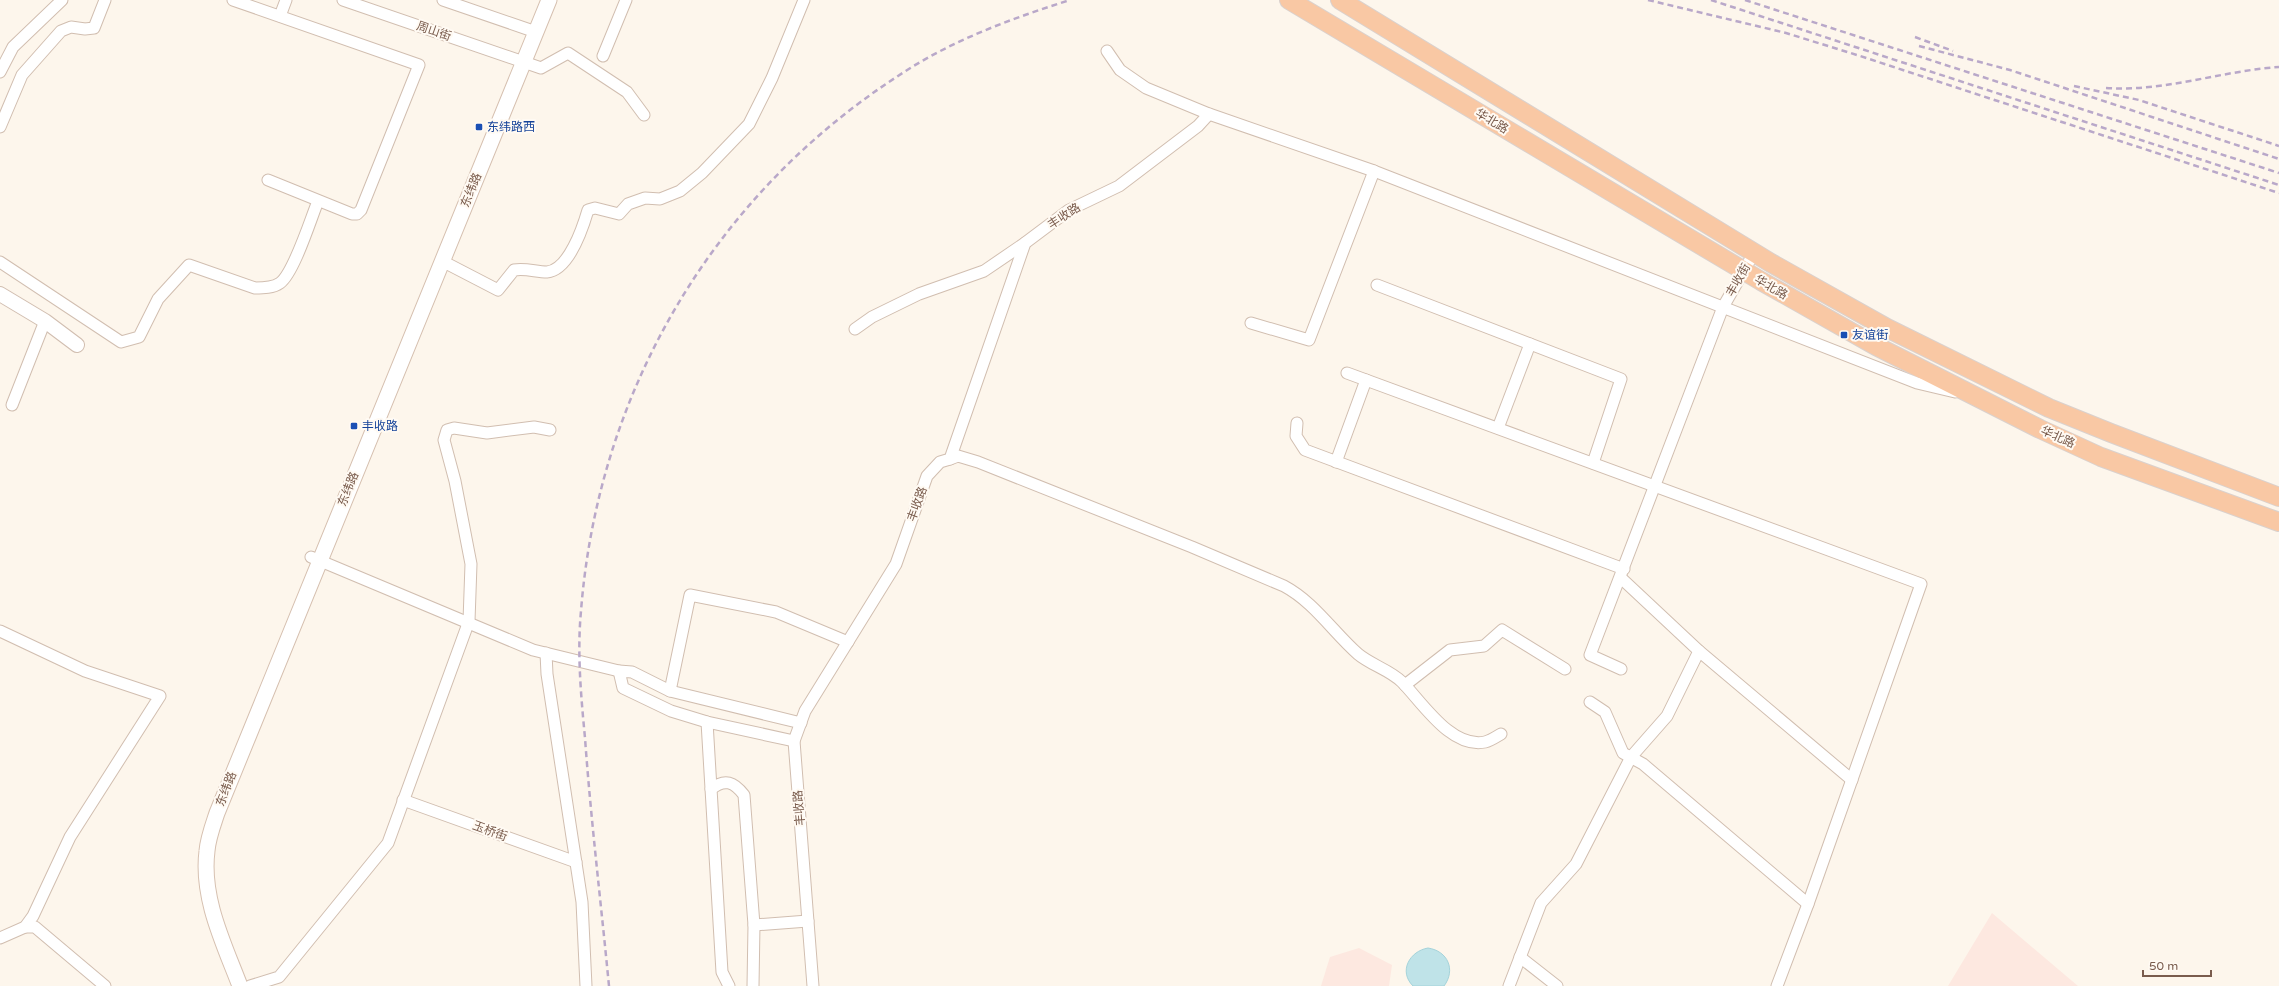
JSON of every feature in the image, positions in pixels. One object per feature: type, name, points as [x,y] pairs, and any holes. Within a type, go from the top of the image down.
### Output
[{"type":"highway","name":"华北路","points":[[1289,0],[1743,271],[1876,346],[2040,429],[2101,457],[2279,522]]},
{"type":"highway","name":"华北路","points":[[1340,0],[1754,253],[1886,328],[2049,408],[2279,497]]},
{"type":"main road","name":"东纬路","points":[[532,31],[539,0]]},
{"type":"main road","name":"东纬路","points":[[240,986],[212,906],[207,881],[207,851],[211,832],[226,787],[315,558],[519,61],[532,31],[549,0]]},
{"type":"main road","name":"东纬路","points":[[230,986],[203,907],[196,869],[198,848],[208,809],[442,261],[519,61]]},
{"type":"street","points":[[0,72],[13,47],[62,0]]},
{"type":"street","points":[[0,127],[22,74],[61,31],[71,27],[85,30],[94,28],[105,0]]},
{"type":"street","points":[[233,0],[419,65],[360,210],[357,214],[352,214],[268,180]]},
{"type":"street","points":[[280,16],[286,0]]},
{"type":"street","name":"周山街","points":[[343,0],[541,68],[568,53],[627,92],[644,115]]},
{"type":"street","points":[[443,0],[532,31]]},
{"type":"street","points":[[603,56],[626,0]]},
{"type":"street","points":[[442,261],[498,290],[514,270],[524,268],[548,272],[559,265],[572,250],[580,237],[588,210],[595,208],[619,214],[628,204],[645,198],[660,199],[680,191],[702,173],[749,124],[772,78],[804,0]]},
{"type":"street","points":[[1108,51],[1120,70],[1146,88],[1209,114],[1374,171],[1917,383],[1976,397]]},
{"type":"street","name":"丰收路","points":[[855,329],[872,317],[919,294],[984,271],[1069,210],[1119,186],[1198,126],[1209,114]]},
{"type":"street","points":[[1251,323],[1309,340],[1374,171]]},
{"type":"street","points":[[0,262],[121,342],[139,337],[158,299],[189,265],[256,288],[265,288],[280,283],[289,272],[318,201]]},
{"type":"street","points":[[950,459],[1025,243]]},
{"type":"street","name":"丰收街","points":[[1621,669],[1590,655],[1723,307],[1754,253]]},
{"type":"street","points":[[1377,285],[1621,379],[1593,462]]},
{"type":"street","points":[[0,294],[45,321],[77,345]]},
{"type":"street","points":[[12,405],[45,321]]},
{"type":"street","points":[[1498,428],[1530,344]]},
{"type":"street","points":[[1347,373],[1593,462],[1921,584],[1808,904],[1777,986]]},
{"type":"street","points":[[1336,462],[1366,380]]},
{"type":"street","points":[[1297,423],[1296,436],[1305,450],[1622,574],[1699,651],[1852,780]]},
{"type":"street","points":[[250,986],[279,977],[388,843],[469,621],[471,564],[456,481],[444,440],[447,430],[454,428],[487,433],[534,427],[550,430]]},
{"type":"street","points":[[950,459],[958,456],[978,462],[1192,547],[1284,586],[1299,594],[1359,655],[1400,680],[1442,726],[1461,738],[1474,742],[1485,742],[1501,734]]},
{"type":"street","name":"丰收路","points":[[813,986],[794,741],[805,711],[896,564],[927,476],[940,462],[950,459]]},
{"type":"street","points":[[315,558],[469,621],[533,650],[619,671],[632,672],[670,692],[800,723]]},
{"type":"street","points":[[670,692],[690,595],[776,612],[848,642]]},
{"type":"street","points":[[1405,685],[1450,650],[1484,646],[1502,630],[1566,669]]},
{"type":"street","points":[[0,631],[85,671],[160,696],[70,837],[34,916],[25,927]]},
{"type":"street","points":[[1509,986],[1541,903],[1576,864],[1631,757],[1667,716],[1699,651]]},
{"type":"street","points":[[546,653],[547,674],[582,902],[586,986]]},
{"type":"street","points":[[619,671],[623,688],[671,711],[707,722],[794,741]]},
{"type":"street","points":[[1590,702],[1605,712],[1623,753],[1643,764],[1808,904]]},
{"type":"street","points":[[707,722],[722,972],[729,986]]},
{"type":"street","points":[[711,789],[718,784],[730,782],[736,785],[744,795],[754,925],[753,986]]},
{"type":"street","name":"玉桥街","points":[[403,800],[576,862]]},
{"type":"street","points":[[754,925],[808,921]]},
{"type":"street","points":[[0,938],[25,927],[35,927],[105,986]]},
{"type":"street","points":[[1520,957],[1557,986]]},
{"type":"shaded area","points":[[1992,913],[2078,986],[1948,986]]},
{"type":"shaded area","points":[[1359,948],[1392,965],[1389,986],[1321,986],[1330,957]]},
{"type":"water","points":[[1428,948],[1441,953],[1448,962],[1448,980],[1444,986],[1413,986],[1406,974],[1406,968],[1411,957]]},
{"type":"railway","points":[[609,986],[582,706],[579,659],[580,627],[592,530],[612,452],[640,377],[676,306],[721,240],[773,179],[832,124],[898,76],[938,52],[1003,23],[1070,0]]},
{"type":"railway","points":[[1648,0],[1786,33],[2279,193]]},
{"type":"railway","points":[[1711,0],[2279,185]]},
{"type":"railway","points":[[1745,0],[2279,173]]},
{"type":"railway","points":[[1915,37],[1953,51]]},
{"type":"railway","points":[[1919,46],[2010,70],[2279,159]]},
{"type":"railway","points":[[2106,88],[2150,87],[2257,69],[2279,67]]},
{"type":"railway","points":[[2074,86],[2139,100],[2279,146]]},
{"type":"place","name":"东纬路西","points":[[479,127]]},
{"type":"place","name":"友谊街","points":[[1844,335]]},
{"type":"place","name":"丰收路","points":[[354,426]]}]
